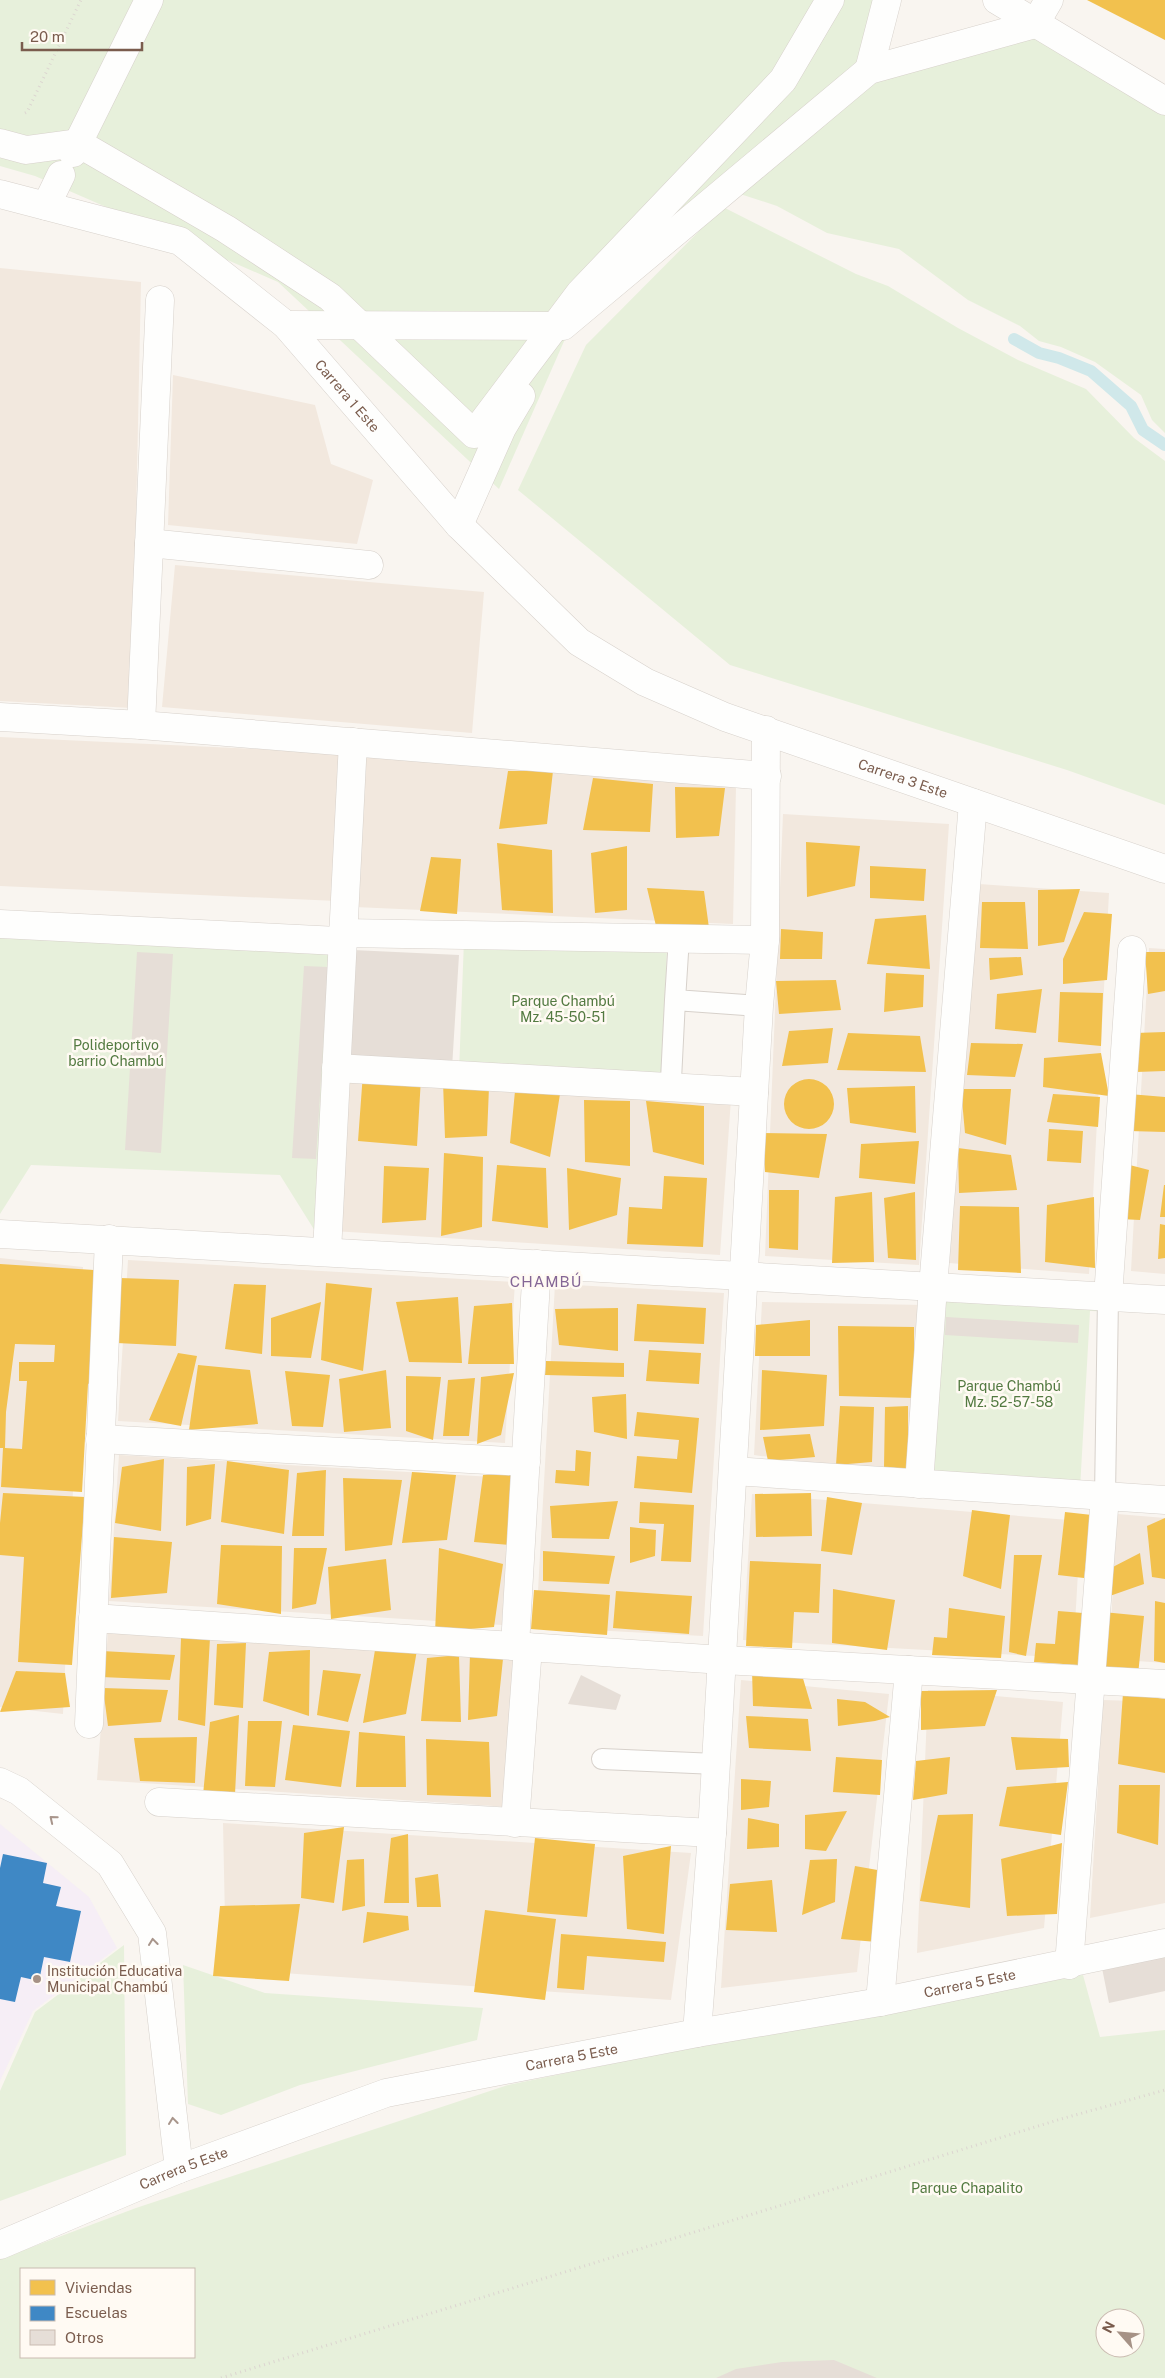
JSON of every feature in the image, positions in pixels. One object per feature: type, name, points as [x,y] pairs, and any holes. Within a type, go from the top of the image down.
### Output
[{"type":"street","points":[[46,206],[149,0]]},
{"type":"street","points":[[0,143],[26,150],[71,157],[226,229],[330,297],[474,434],[580,293],[782,80],[830,0]]},
{"type":"street","points":[[869,70],[887,0]]},
{"type":"street","points":[[997,0],[1165,101]]},
{"type":"street","points":[[458,525],[502,428],[563,326],[869,70],[1035,24],[1048,0]]},
{"type":"street","name":"Carrera 1 Este","points":[[0,194],[180,241],[286,324],[458,525],[579,642],[645,682]]},
{"type":"street","points":[[142,725],[160,300]]},
{"type":"street","points":[[286,324],[563,326]]},
{"type":"street","points":[[149,543],[369,565]]},
{"type":"street","name":"Carrera 3 Este","points":[[645,682],[725,718],[766,730],[1165,869]]},
{"type":"street","points":[[0,717],[142,725],[767,776]]},
{"type":"street","points":[[697,2033],[712,1833],[759,1006],[765,940],[766,730]]},
{"type":"street","points":[[327,1252],[341,938],[353,742]]},
{"type":"street","points":[[919,1484],[933,1287],[973,803]]},
{"type":"street","points":[[0,924],[341,938],[765,940]]},
{"type":"street","points":[[1108,1297],[1132,950]]},
{"type":"street","points":[[336,1068],[754,1092]]},
{"type":"street","points":[[0,1234],[1165,1300]]},
{"type":"street","points":[[88,1724],[109,1239]]},
{"type":"street","points":[[515,1823],[526,1462],[536,1264]]},
{"type":"street","points":[[100,1439],[526,1462]]},
{"type":"street","points":[[733,1471],[1165,1500]]},
{"type":"street","points":[[1069,1964],[1105,1496]]},
{"type":"street","points":[[93,1618],[722,1660],[1165,1684]]},
{"type":"street","points":[[880,2002],[910,1670]]},
{"type":"street","points":[[0,1782],[19,1791],[110,1864],[152,1933],[179,2169]]},
{"type":"street","points":[[159,1802],[712,1833]]},
{"type":"street","name":"Carrera 5 Este","points":[[0,2245],[179,2169],[386,2093],[697,2033],[880,2002],[1165,1943]]},
{"type":"lane","points":[[670,1080],[678,953]]},
{"type":"lane","points":[[675,1000],[759,1006]]},
{"type":"lane","points":[[1105,1496],[1108,1297]]},
{"type":"lane","points":[[602,1759],[716,1764]]},
{"type":"path","points":[[20,115],[27,112],[81,0]]},
{"type":"path","points":[[221,2378],[1051,2122],[1165,2090]]},
{"type":"shaded area","points":[[0,268],[141,282],[132,708],[0,701]]},
{"type":"shaded area","points":[[173,375],[315,405],[331,464],[373,480],[357,544],[168,525]]},
{"type":"shaded area","points":[[175,565],[484,592],[472,733],[162,707]]},
{"type":"shaded area","points":[[0,737],[344,753],[337,901],[0,886]]},
{"type":"shaded area","points":[[360,754],[736,787],[733,924],[355,907]]},
{"type":"shaded area","points":[[783,814],[949,824],[919,1265],[765,1256]]},
{"type":"shaded area","points":[[979,884],[1109,893],[1089,1274],[949,1263]]},
{"type":"shaded area","points":[[1149,948],[1165,949],[1165,1274],[1131,1271]]},
{"type":"shaded area","points":[[343,1076],[731,1099],[720,1255],[333,1231]]},
{"type":"shaded area","points":[[0,1258],[83,1267],[63,1714],[0,1707]]},
{"type":"shaded area","points":[[128,1260],[515,1282],[505,1443],[118,1421]]},
{"type":"shaded area","points":[[555,1284],[724,1293],[703,1636],[536,1627]]},
{"type":"shaded area","points":[[762,1302],[924,1305],[913,1477],[754,1455]]},
{"type":"shaded area","points":[[119,1455],[511,1478],[502,1625],[109,1601]]},
{"type":"shaded area","points":[[752,1494],[1081,1521],[1073,1658],[743,1640]]},
{"type":"shaded area","points":[[1117,1514],[1165,1518],[1165,1663],[1109,1659]]},
{"type":"shaded area","points":[[108,1631],[522,1659],[509,1807],[97,1780]]},
{"type":"shaded area","points":[[741,1680],[889,1694],[857,1972],[721,1988]]},
{"type":"shaded area","points":[[928,1690],[1063,1702],[1044,1928],[917,1953]]},
{"type":"shaded area","points":[[1103,1700],[1165,1702],[1165,1903],[1090,1918]]},
{"type":"shaded area","points":[[223,1823],[691,1853],[671,2000],[226,1969]]},
{"type":"shaded area","name":"Institución Educativa Municipal Chambú","points":[[0,1824],[89,1897],[117,1948],[33,2011],[0,2081]]},
{"type":"green space","points":[[0,0],[878,0],[870,67],[569,330],[499,489],[278,282],[35,176],[0,166]]},
{"type":"green space","points":[[1035,27],[1165,100],[1165,433],[1152,420],[1141,395],[1095,362],[1061,347],[1039,341],[1020,326],[968,300],[899,249],[827,233],[777,206],[734,192],[871,73]]},
{"type":"green space","points":[[723,207],[856,274],[888,286],[958,328],[1018,360],[1086,389],[1134,438],[1165,461],[1165,805],[1067,770],[730,665],[518,490],[586,345]]},
{"type":"green space","name":"Polideportivo barrio Chambú","points":[[0,931],[333,950],[320,1239],[280,1175],[31,1165],[0,1214]]},
{"type":"green space","name":"Parque Chambú Mz. 45-50-51","points":[[464,940],[667,946],[662,1078],[459,1072]]},
{"type":"green space","name":"Parque Chambú Mz. 52-57-58","points":[[938,1292],[1123,1301],[1122,1312],[1090,1311],[1080,1489],[927,1477]]},
{"type":"green space","points":[[124,1945],[126,2155],[0,2201],[0,2091],[35,2012]]},
{"type":"green space","points":[[183,1965],[265,1993],[483,2008],[477,2040],[300,2085],[221,2115],[188,2104]]},
{"type":"green space","name":"Parque Chapalito","points":[[1083,1975],[1100,2037],[1165,2030],[1165,2378],[0,2378],[0,2259],[136,2208],[508,2085],[825,2020]]},
{"type":"building: Viviendas","points":[[1087,0],[1165,0],[1165,40]]},
{"type":"building: Viviendas","points":[[508,771],[553,771],[547,824],[499,829]]},
{"type":"building: Viviendas","points":[[593,778],[653,784],[650,832],[583,830]]},
{"type":"building: Viviendas","points":[[675,787],[725,788],[719,836],[676,838]]},
{"type":"building: Viviendas","points":[[806,842],[860,846],[855,886],[807,897]]},
{"type":"building: Viviendas","points":[[497,843],[552,850],[553,913],[502,910]]},
{"type":"building: Viviendas","points":[[627,846],[627,910],[595,913],[591,853]]},
{"type":"building: Viviendas","points":[[431,857],[461,859],[457,914],[420,911]]},
{"type":"building: Viviendas","points":[[870,866],[926,869],[924,901],[870,898]]},
{"type":"building: Viviendas","points":[[647,888],[704,891],[709,928],[656,926]]},
{"type":"building: Viviendas","points":[[1080,889],[1064,942],[1038,946],[1038,890]]},
{"type":"building: Viviendas","points":[[982,902],[1025,902],[1028,949],[980,948]]},
{"type":"building: Viviendas","points":[[1084,912],[1112,914],[1107,980],[1063,984],[1063,959]]},
{"type":"building: Viviendas","points":[[926,915],[930,969],[867,964],[875,919]]},
{"type":"building: Viviendas","points":[[781,929],[823,932],[822,959],[780,959]]},
{"type":"building: Viviendas","points":[[1145,952],[1165,952],[1165,991],[1148,994]]},
{"type":"building: Viviendas","points":[[1021,957],[1023,975],[990,980],[989,958]]},
{"type":"building: Viviendas","points":[[886,973],[924,975],[923,1007],[884,1012]]},
{"type":"building: Viviendas","points":[[836,980],[841,1010],[779,1014],[776,981]]},
{"type":"building: Viviendas","points":[[1042,989],[1036,1033],[995,1029],[997,994]]},
{"type":"building: Viviendas","points":[[1060,992],[1103,993],[1101,1046],[1058,1042]]},
{"type":"building: Viviendas","points":[[833,1028],[828,1063],[782,1066],[789,1031]]},
{"type":"building: Viviendas","points":[[1165,1032],[1165,1071],[1136,1072],[1135,1033]]},
{"type":"building: Viviendas","points":[[848,1033],[920,1036],[926,1072],[837,1070]]},
{"type":"building: Viviendas","points":[[971,1043],[1023,1044],[1015,1077],[967,1075]]},
{"type":"building: Viviendas","points":[[1101,1053],[1109,1096],[1043,1087],[1044,1058]]},
{"type":"building: Viviendas","points":[[363,1073],[421,1078],[417,1146],[358,1141]]},
{"type":"building: Viviendas","points":[[814,1079],[827,1086],[833,1094],[833,1114],[827,1122],[819,1128],[804,1129],[791,1122],[785,1114],[784,1099],[791,1086],[799,1080]]},
{"type":"building: Viviendas","points":[[443,1082],[489,1087],[487,1136],[445,1138]]},
{"type":"building: Viviendas","points":[[915,1086],[916,1133],[850,1123],[847,1088]]},
{"type":"building: Viviendas","points":[[961,1089],[1011,1089],[1006,1145],[965,1133]]},
{"type":"building: Viviendas","points":[[515,1091],[560,1094],[550,1157],[510,1143]]},
{"type":"building: Viviendas","points":[[1053,1094],[1100,1097],[1098,1127],[1047,1122]]},
{"type":"building: Viviendas","points":[[1129,1094],[1165,1097],[1165,1132],[1129,1131]]},
{"type":"building: Viviendas","points":[[584,1100],[630,1101],[630,1166],[585,1162]]},
{"type":"building: Viviendas","points":[[646,1101],[704,1106],[704,1165],[653,1152]]},
{"type":"building: Viviendas","points":[[1049,1129],[1083,1131],[1081,1163],[1047,1161]]},
{"type":"building: Viviendas","points":[[763,1133],[827,1134],[819,1178],[765,1172]]},
{"type":"building: Viviendas","points":[[919,1141],[915,1184],[859,1178],[861,1144]]},
{"type":"building: Viviendas","points":[[958,1148],[1011,1155],[1017,1190],[959,1193]]},
{"type":"building: Viviendas","points":[[444,1153],[483,1157],[482,1227],[441,1236]]},
{"type":"building: Viviendas","points":[[1122,1163],[1149,1170],[1140,1220],[1120,1219]]},
{"type":"building: Viviendas","points":[[497,1165],[546,1168],[548,1228],[492,1221]]},
{"type":"building: Viviendas","points":[[384,1166],[429,1168],[426,1220],[382,1223]]},
{"type":"building: Viviendas","points":[[567,1168],[621,1178],[617,1215],[569,1230]]},
{"type":"building: Viviendas","points":[[664,1176],[707,1178],[703,1247],[627,1244],[629,1207],[662,1209]]},
{"type":"building: Viviendas","points":[[1164,1185],[1165,1217],[1160,1217]]},
{"type":"building: Viviendas","points":[[769,1190],[799,1190],[798,1250],[769,1248]]},
{"type":"building: Viviendas","points":[[872,1192],[874,1262],[832,1263],[835,1197]]},
{"type":"building: Viviendas","points":[[915,1192],[916,1260],[888,1258],[884,1198]]},
{"type":"building: Viviendas","points":[[1094,1197],[1095,1268],[1045,1262],[1047,1205]]},
{"type":"building: Viviendas","points":[[960,1206],[1019,1207],[1021,1273],[958,1270]]},
{"type":"building: Viviendas","points":[[1160,1224],[1165,1225],[1165,1258],[1158,1259]]},
{"type":"building: Viviendas","points":[[0,1264],[94,1270],[92,1382],[88,1384],[82,1492],[1,1487],[3,1448],[0,1448]],"holes":[[[15,1344],[55,1345],[54,1362],[19,1362],[19,1381],[27,1381],[22,1449],[5,1448],[6,1412]]]},
{"type":"building: Viviendas","points":[[120,1278],[179,1280],[176,1346],[117,1343]]},
{"type":"building: Viviendas","points":[[326,1283],[372,1288],[363,1371],[321,1360]]},
{"type":"building: Viviendas","points":[[234,1284],[266,1285],[262,1354],[225,1349]]},
{"type":"building: Viviendas","points":[[458,1297],[462,1363],[409,1362],[396,1302]]},
{"type":"building: Viviendas","points":[[321,1302],[311,1358],[271,1356],[271,1318]]},
{"type":"building: Viviendas","points":[[512,1303],[514,1364],[468,1364],[474,1306]]},
{"type":"building: Viviendas","points":[[637,1304],[706,1308],[704,1344],[634,1341]]},
{"type":"building: Viviendas","points":[[618,1308],[618,1351],[559,1345],[555,1309]]},
{"type":"building: Viviendas","points":[[810,1320],[810,1356],[755,1356],[756,1325]]},
{"type":"building: Viviendas","points":[[838,1326],[914,1327],[914,1398],[839,1396]]},
{"type":"building: Viviendas","points":[[649,1350],[701,1353],[699,1384],[646,1381]]},
{"type":"building: Viviendas","points":[[178,1353],[197,1356],[181,1426],[149,1420]]},
{"type":"building: Viviendas","points":[[546,1361],[624,1363],[624,1377],[545,1375]]},
{"type":"building: Viviendas","points":[[198,1365],[250,1370],[258,1424],[189,1430]]},
{"type":"building: Viviendas","points":[[386,1370],[391,1428],[344,1432],[339,1379]]},
{"type":"building: Viviendas","points":[[762,1370],[827,1375],[824,1426],[760,1430]]},
{"type":"building: Viviendas","points":[[285,1371],[330,1375],[323,1427],[292,1426]]},
{"type":"building: Viviendas","points":[[514,1373],[501,1435],[477,1444],[481,1377]]},
{"type":"building: Viviendas","points":[[406,1376],[441,1377],[433,1440],[406,1431]]},
{"type":"building: Viviendas","points":[[475,1378],[469,1436],[443,1436],[448,1380]]},
{"type":"building: Viviendas","points":[[626,1394],[627,1439],[594,1432],[592,1397]]},
{"type":"building: Viviendas","points":[[840,1406],[874,1407],[872,1462],[836,1465]]},
{"type":"building: Viviendas","points":[[908,1406],[908,1469],[884,1467],[885,1407]]},
{"type":"building: Viviendas","points":[[637,1412],[699,1418],[692,1493],[634,1488],[637,1456],[677,1459],[679,1440],[634,1436]]},
{"type":"building: Viviendas","points":[[810,1434],[815,1457],[768,1461],[763,1437]]},
{"type":"building: Viviendas","points":[[576,1450],[591,1452],[589,1486],[555,1483],[556,1470],[575,1471]]},
{"type":"building: Viviendas","points":[[164,1459],[161,1531],[115,1523],[122,1467]]},
{"type":"building: Viviendas","points":[[227,1461],[289,1470],[284,1534],[221,1522]]},
{"type":"building: Viviendas","points":[[215,1464],[211,1519],[186,1526],[187,1467]]},
{"type":"building: Viviendas","points":[[326,1470],[324,1536],[292,1536],[297,1473]]},
{"type":"building: Viviendas","points":[[412,1472],[456,1475],[447,1540],[402,1543]]},
{"type":"building: Viviendas","points":[[516,1473],[511,1545],[474,1542],[483,1475]]},
{"type":"building: Viviendas","points":[[343,1478],[402,1480],[392,1545],[345,1551]]},
{"type":"building: Viviendas","points":[[3,1493],[85,1497],[72,1665],[18,1662],[24,1557],[0,1555],[0,1523]]},
{"type":"building: Viviendas","points":[[811,1493],[812,1536],[756,1537],[755,1494]]},
{"type":"building: Viviendas","points":[[827,1497],[862,1503],[852,1555],[821,1551]]},
{"type":"building: Viviendas","points":[[618,1501],[609,1539],[552,1538],[550,1506]]},
{"type":"building: Viviendas","points":[[640,1502],[694,1505],[691,1562],[661,1561],[664,1524],[639,1523]]},
{"type":"building: Viviendas","points":[[972,1510],[1010,1515],[1001,1589],[963,1576]]},
{"type":"building: Viviendas","points":[[1065,1512],[1092,1515],[1084,1578],[1058,1575]]},
{"type":"building: Viviendas","points":[[1165,1518],[1165,1579],[1152,1577],[1147,1526]]},
{"type":"building: Viviendas","points":[[630,1527],[656,1530],[655,1556],[630,1563]]},
{"type":"building: Viviendas","points":[[114,1537],[172,1542],[167,1593],[111,1598]]},
{"type":"building: Viviendas","points":[[221,1545],[282,1546],[281,1614],[217,1604]]},
{"type":"building: Viviendas","points":[[294,1548],[327,1548],[316,1604],[292,1609]]},
{"type":"building: Viviendas","points":[[439,1548],[503,1564],[494,1627],[435,1632]]},
{"type":"building: Viviendas","points":[[543,1551],[615,1556],[609,1584],[543,1581]]},
{"type":"building: Viviendas","points":[[1140,1553],[1144,1584],[1104,1598],[1107,1570]]},
{"type":"building: Viviendas","points":[[1014,1555],[1042,1555],[1026,1656],[1009,1652]]},
{"type":"building: Viviendas","points":[[386,1559],[391,1610],[331,1619],[328,1567]]},
{"type":"building: Viviendas","points":[[750,1561],[821,1564],[819,1613],[794,1612],[792,1648],[746,1646]]},
{"type":"building: Viviendas","points":[[833,1589],[895,1600],[887,1650],[832,1643]]},
{"type":"building: Viviendas","points":[[534,1590],[610,1595],[607,1635],[531,1629]]},
{"type":"building: Viviendas","points":[[616,1591],[692,1596],[689,1634],[613,1628]]},
{"type":"building: Viviendas","points":[[1155,1601],[1165,1603],[1165,1663],[1154,1661]]},
{"type":"building: Viviendas","points":[[949,1608],[1005,1616],[1001,1658],[932,1655],[934,1637],[947,1638]]},
{"type":"building: Viviendas","points":[[1058,1611],[1083,1613],[1078,1665],[1034,1662],[1036,1643],[1055,1644]]},
{"type":"building: Viviendas","points":[[1103,1612],[1144,1616],[1138,1675],[1098,1671]]},
{"type":"building: Viviendas","points":[[181,1638],[210,1638],[205,1726],[178,1720]]},
{"type":"building: Viviendas","points":[[246,1643],[243,1708],[214,1705],[217,1644]]},
{"type":"building: Viviendas","points":[[310,1650],[309,1716],[263,1701],[269,1652]]},
{"type":"building: Viviendas","points":[[375,1650],[417,1650],[406,1714],[363,1723]]},
{"type":"building: Viviendas","points":[[102,1651],[175,1655],[170,1680],[101,1677]]},
{"type":"building: Viviendas","points":[[470,1654],[503,1659],[497,1716],[468,1720]]},
{"type":"building: Viviendas","points":[[459,1655],[461,1722],[421,1721],[427,1658]]},
{"type":"building: Viviendas","points":[[323,1670],[361,1674],[348,1722],[317,1715]]},
{"type":"building: Viviendas","points":[[752,1670],[802,1675],[812,1709],[753,1706]]},
{"type":"building: Viviendas","points":[[16,1671],[65,1673],[70,1707],[0,1712]]},
{"type":"building: Viviendas","points":[[103,1688],[168,1690],[161,1722],[108,1726]]},
{"type":"building: Viviendas","points":[[997,1690],[985,1726],[921,1730],[921,1691]]},
{"type":"building: Viviendas","points":[[1123,1693],[1165,1699],[1165,1773],[1118,1764]]},
{"type":"building: Viviendas","points":[[837,1699],[865,1702],[890,1717],[838,1726]]},
{"type":"building: Viviendas","points":[[239,1715],[235,1794],[203,1795],[210,1722]]},
{"type":"building: Viviendas","points":[[746,1716],[808,1719],[811,1751],[749,1748]]},
{"type":"building: Viviendas","points":[[248,1721],[282,1721],[275,1787],[245,1786]]},
{"type":"building: Viviendas","points":[[293,1725],[350,1731],[341,1787],[285,1780]]},
{"type":"building: Viviendas","points":[[359,1732],[405,1736],[406,1787],[356,1787]]},
{"type":"building: Viviendas","points":[[197,1737],[195,1783],[140,1781],[134,1738]]},
{"type":"building: Viviendas","points":[[1011,1737],[1068,1739],[1069,1767],[1016,1770]]},
{"type":"building: Viviendas","points":[[426,1739],[489,1742],[491,1797],[427,1795]]},
{"type":"building: Viviendas","points":[[836,1757],[882,1760],[880,1795],[833,1792]]},
{"type":"building: Viviendas","points":[[950,1757],[947,1794],[913,1800],[916,1761]]},
{"type":"building: Viviendas","points":[[741,1779],[771,1781],[769,1807],[741,1810]]},
{"type":"building: Viviendas","points":[[1068,1782],[1061,1835],[999,1826],[1007,1787]]},
{"type":"building: Viviendas","points":[[1119,1785],[1160,1785],[1158,1845],[1117,1833]]},
{"type":"building: Viviendas","points":[[847,1811],[826,1851],[805,1849],[805,1815]]},
{"type":"building: Viviendas","points":[[973,1814],[970,1908],[920,1901],[938,1815]]},
{"type":"building: Viviendas","points":[[748,1818],[779,1824],[779,1847],[747,1849]]},
{"type":"building: Viviendas","points":[[344,1827],[334,1903],[301,1898],[304,1833]]},
{"type":"building: Viviendas","points":[[408,1834],[409,1903],[384,1903],[391,1838]]},
{"type":"building: Viviendas","points":[[535,1838],[595,1844],[587,1917],[527,1912]]},
{"type":"building: Viviendas","points":[[1062,1843],[1057,1914],[1007,1916],[1001,1859]]},
{"type":"building: Viviendas","points":[[671,1846],[664,1934],[627,1929],[623,1856]]},
{"type":"building: Viviendas","points":[[364,1859],[365,1906],[342,1911],[347,1860]]},
{"type":"building: Viviendas","points":[[837,1859],[835,1902],[802,1915],[810,1860]]},
{"type":"building: Viviendas","points":[[855,1866],[883,1871],[877,1942],[841,1939]]},
{"type":"building: Viviendas","points":[[438,1874],[441,1907],[417,1907],[415,1878]]},
{"type":"building: Viviendas","points":[[772,1880],[777,1932],[726,1930],[730,1884]]},
{"type":"building: Viviendas","points":[[300,1904],[289,1981],[213,1976],[220,1906]]},
{"type":"building: Viviendas","points":[[485,1910],[556,1919],[545,2000],[474,1992]]},
{"type":"building: Viviendas","points":[[367,1912],[408,1916],[409,1930],[363,1943]]},
{"type":"building: Viviendas","points":[[561,1934],[666,1942],[664,1962],[587,1956],[584,1990],[557,1988]]},
{"type":"building: Escuelas","points":[[3,1854],[47,1863],[43,1883],[61,1887],[56,1906],[81,1911],[70,1962],[44,1957],[39,1981],[21,1977],[15,2002],[0,1999],[0,1868]]},
{"type":"building: Otros","points":[[353,950],[459,955],[452,1068],[346,1064]]},
{"type":"building: Otros","points":[[137,952],[173,954],[161,1153],[125,1150]]},
{"type":"building: Otros","points":[[304,966],[328,967],[316,1159],[292,1158]]},
{"type":"building: Otros","points":[[946,1317],[1079,1325],[1078,1343],[945,1335]]},
{"type":"building: Otros","points":[[581,1675],[621,1695],[616,1710],[568,1704]]},
{"type":"building: Otros","points":[[1165,1955],[1165,1991],[1109,2003],[1102,1968]]},
{"type":"building: Otros","points":[[834,2360],[877,2378],[716,2378],[736,2369],[782,2362]]},
{"type":"waterway","points":[[1014,339],[1039,353],[1059,358],[1091,371],[1131,406],[1143,430],[1165,445]]},
{"type":"place","name":"Institución Educativa Municipal Chambú","points":[[37,1979]]},
{"type":"district","name":"CHAMBÚ","points":[[546,1281]]}]
